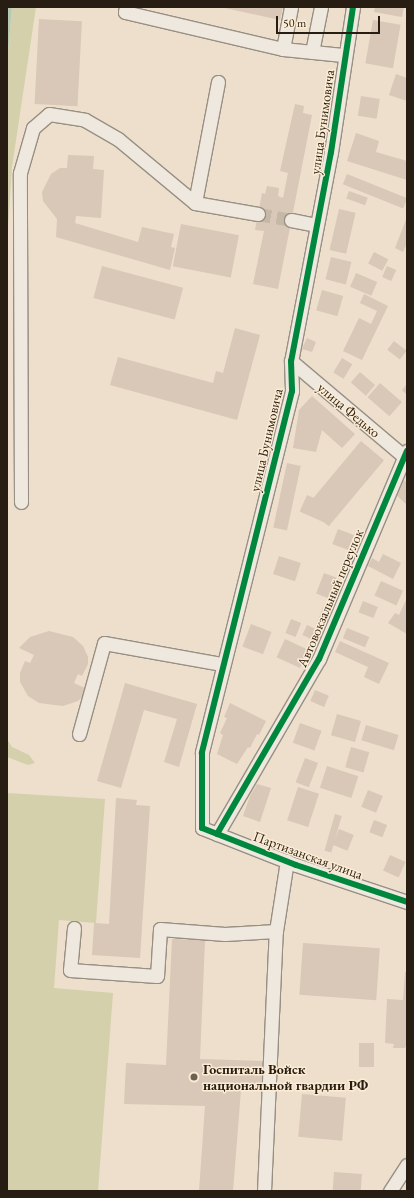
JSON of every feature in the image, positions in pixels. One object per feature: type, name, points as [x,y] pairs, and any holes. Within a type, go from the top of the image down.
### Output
[{"type":"street","points":[[126,7],[125,12],[283,49],[343,55]]},
{"type":"street","points":[[283,49],[291,7]]},
{"type":"street","points":[[312,52],[321,7]]},
{"type":"street","name":"улица Бунимовича","points":[[202,828],[202,753],[222,664],[292,391],[291,361],[331,152],[343,55],[353,7]]},
{"type":"street","points":[[195,203],[218,82]]},
{"type":"street","points":[[21,502],[20,173],[32,128],[49,114],[85,120],[118,139],[195,203],[258,214]]},
{"type":"street","points":[[291,220],[316,225]]},
{"type":"street","name":"улица Федько","points":[[291,361],[406,455]]},
{"type":"street","name":"Автовокзальный переулок","points":[[218,834],[319,659],[406,455]]},
{"type":"street","points":[[79,734],[104,643],[222,664]]},
{"type":"street","name":"Партизанская улица","points":[[202,828],[287,861],[407,902]]},
{"type":"street","points":[[264,1191],[276,932],[287,861]]},
{"type":"street","points":[[74,928],[70,970],[156,976],[160,929],[225,934],[276,932]]},
{"type":"street","points":[[390,1191],[407,1165]]},
{"type":"shaded area","points":[[7,7],[12,7],[7,63]]},
{"type":"shaded area","points":[[12,7],[36,7],[12,167],[7,243],[7,63]]},
{"type":"shaded area","points":[[7,739],[12,747],[29,755],[35,763],[28,765],[7,757]]},
{"type":"shaded area","points":[[7,793],[105,799],[96,923],[59,920],[54,988],[113,993],[98,1191],[7,1191]]},
{"type":"building","points":[[220,7],[283,7],[280,20]]},
{"type":"building","points":[[375,7],[404,7],[402,17],[374,12]]},
{"type":"building","points":[[39,19],[82,21],[77,106],[35,104]]},
{"type":"building","points":[[373,20],[401,25],[393,68],[365,63]]},
{"type":"building","points":[[396,74],[407,78],[407,101],[389,95]]},
{"type":"building","points":[[361,96],[380,99],[377,119],[358,116]]},
{"type":"building","points":[[295,104],[304,106],[303,113],[312,115],[278,289],[253,284],[264,231],[255,230],[262,193],[265,194],[267,186],[279,188],[278,196],[283,198],[288,173],[280,171]]},
{"type":"building","points":[[356,133],[379,141],[376,152],[407,161],[407,180],[347,161]]},
{"type":"building","points":[[68,155],[94,156],[93,169],[104,170],[101,218],[76,216],[75,223],[138,242],[142,227],[174,234],[171,247],[175,248],[170,270],[56,237],[57,219],[43,201],[42,192],[51,174],[60,168],[67,168]]},
{"type":"building","points":[[347,174],[407,198],[403,209],[343,184]]},
{"type":"building","points":[[349,191],[368,198],[365,205],[346,199]]},
{"type":"building","points":[[339,209],[356,213],[346,254],[330,250]]},
{"type":"building","points":[[407,217],[407,243],[403,252],[395,248]]},
{"type":"building","points":[[181,224],[239,235],[231,277],[173,266]]},
{"type":"building","points":[[374,252],[388,259],[382,271],[368,264]]},
{"type":"building","points":[[331,257],[351,262],[346,284],[325,279]]},
{"type":"building","points":[[102,266],[183,288],[175,320],[93,298]]},
{"type":"building","points":[[387,266],[396,270],[391,281],[382,277]]},
{"type":"building","points":[[356,273],[377,282],[371,296],[350,287]]},
{"type":"building","points":[[322,290],[343,296],[337,316],[316,310]]},
{"type":"building","points":[[364,294],[388,306],[362,360],[343,351],[359,318],[371,324],[377,311],[360,303]]},
{"type":"building","points":[[235,328],[260,335],[237,420],[110,385],[118,357],[213,383],[216,371],[223,373]]},
{"type":"building","points":[[307,338],[316,342],[312,352],[302,349]]},
{"type":"building","points":[[394,341],[407,351],[400,360],[387,350]]},
{"type":"building","points":[[342,358],[352,364],[344,379],[333,373]]},
{"type":"building","points":[[360,372],[375,385],[366,396],[351,383]]},
{"type":"building","points":[[380,383],[402,402],[389,416],[368,397]]},
{"type":"building","points":[[407,384],[407,395],[402,390]]},
{"type":"building","points":[[312,396],[355,434],[342,448],[322,430],[316,452],[293,448],[299,410]]},
{"type":"building","points":[[361,441],[384,460],[329,526],[306,507]]},
{"type":"building","points":[[287,463],[301,466],[287,530],[273,528]]},
{"type":"building","points":[[403,479],[407,483],[407,505],[392,491]]},
{"type":"building","points":[[307,495],[332,506],[324,522],[300,511]]},
{"type":"building","points":[[338,529],[354,535],[348,550],[332,544]]},
{"type":"building","points":[[383,554],[401,563],[393,579],[368,566],[372,558],[379,562]]},
{"type":"building","points":[[279,556],[301,563],[295,581],[273,574]]},
{"type":"building","points":[[324,573],[340,579],[332,600],[316,594]]},
{"type":"building","points":[[381,581],[403,591],[396,605],[374,596]]},
{"type":"building","points":[[407,598],[407,634],[388,623],[395,613],[399,615]]},
{"type":"building","points":[[363,601],[378,607],[373,618],[359,612]]},
{"type":"building","points":[[323,607],[331,610],[324,629],[316,626]]},
{"type":"building","points":[[291,619],[301,623],[296,637],[285,633]]},
{"type":"building","points":[[251,624],[272,632],[263,654],[242,646]]},
{"type":"building","points":[[307,625],[322,632],[318,642],[302,635]]},
{"type":"building","points":[[347,628],[369,637],[365,647],[343,638]]},
{"type":"building","points":[[49,631],[73,637],[83,646],[88,657],[88,664],[82,676],[78,674],[74,683],[89,690],[78,701],[63,706],[39,703],[28,696],[20,682],[20,673],[25,661],[30,663],[34,655],[19,648],[30,637]]},
{"type":"building","points":[[285,639],[309,650],[300,668],[277,657]]},
{"type":"building","points":[[340,641],[389,663],[379,684],[364,677],[368,667],[335,652]]},
{"type":"building","points":[[125,683],[197,704],[179,767],[164,762],[177,719],[144,710],[121,788],[97,781]]},
{"type":"building","points":[[315,690],[329,696],[324,707],[310,701]]},
{"type":"building","points":[[230,703],[266,721],[259,735],[257,734],[250,748],[248,747],[237,764],[217,754],[223,735],[220,733],[227,718],[224,717]]},
{"type":"building","points":[[337,714],[361,721],[355,742],[331,735]]},
{"type":"building","points":[[300,723],[322,731],[314,751],[293,743]]},
{"type":"building","points":[[366,725],[399,735],[394,750],[361,740]]},
{"type":"building","points":[[351,747],[369,752],[363,772],[345,767]]},
{"type":"building","points":[[305,758],[318,763],[309,787],[296,782]]},
{"type":"building","points":[[327,766],[358,776],[351,798],[320,788]]},
{"type":"building","points":[[257,784],[271,788],[260,822],[243,816],[250,796]]},
{"type":"building","points":[[298,787],[319,794],[308,827],[287,820]]},
{"type":"building","points":[[368,790],[383,796],[376,813],[361,807]]},
{"type":"building","points":[[116,798],[137,800],[136,805],[150,806],[140,958],[92,955],[94,923],[109,924]]},
{"type":"building","points":[[335,814],[342,816],[331,852],[325,851]]},
{"type":"building","points":[[374,820],[387,825],[382,837],[369,832]]},
{"type":"building","points":[[339,829],[354,835],[347,851],[333,845]]},
{"type":"building","points":[[390,855],[406,862],[399,877],[383,871]]},
{"type":"building","name":"Госпиталь Войск национальной гвардии РФ","points":[[172,939],[205,940],[200,1059],[264,1061],[263,1091],[241,1090],[233,1191],[199,1191],[205,1106],[124,1104],[126,1063],[166,1065]]},
{"type":"building","points":[[303,943],[380,948],[376,1000],[299,995]]},
{"type":"building","points":[[405,972],[407,972],[407,1044],[405,1048],[393,1048],[394,1044],[385,1043],[387,999],[403,1000]]},
{"type":"building","points":[[359,1043],[374,1043],[374,1067],[359,1067]]},
{"type":"building","points":[[302,1094],[346,1098],[342,1141],[298,1137]]},
{"type":"building","points":[[334,1172],[362,1174],[361,1191],[333,1191]]},
{"type":"tunnel","points":[[258,214],[291,220]]},
{"type":"cycle path","points":[[353,7],[331,152],[291,361],[292,391],[202,753],[202,828],[296,865],[407,902]]},
{"type":"cycle path","points":[[217,834],[319,659],[407,451]]},
{"type":"place","name":"Госпиталь Войск национальной гвардии РФ","points":[[194,1077]]}]
